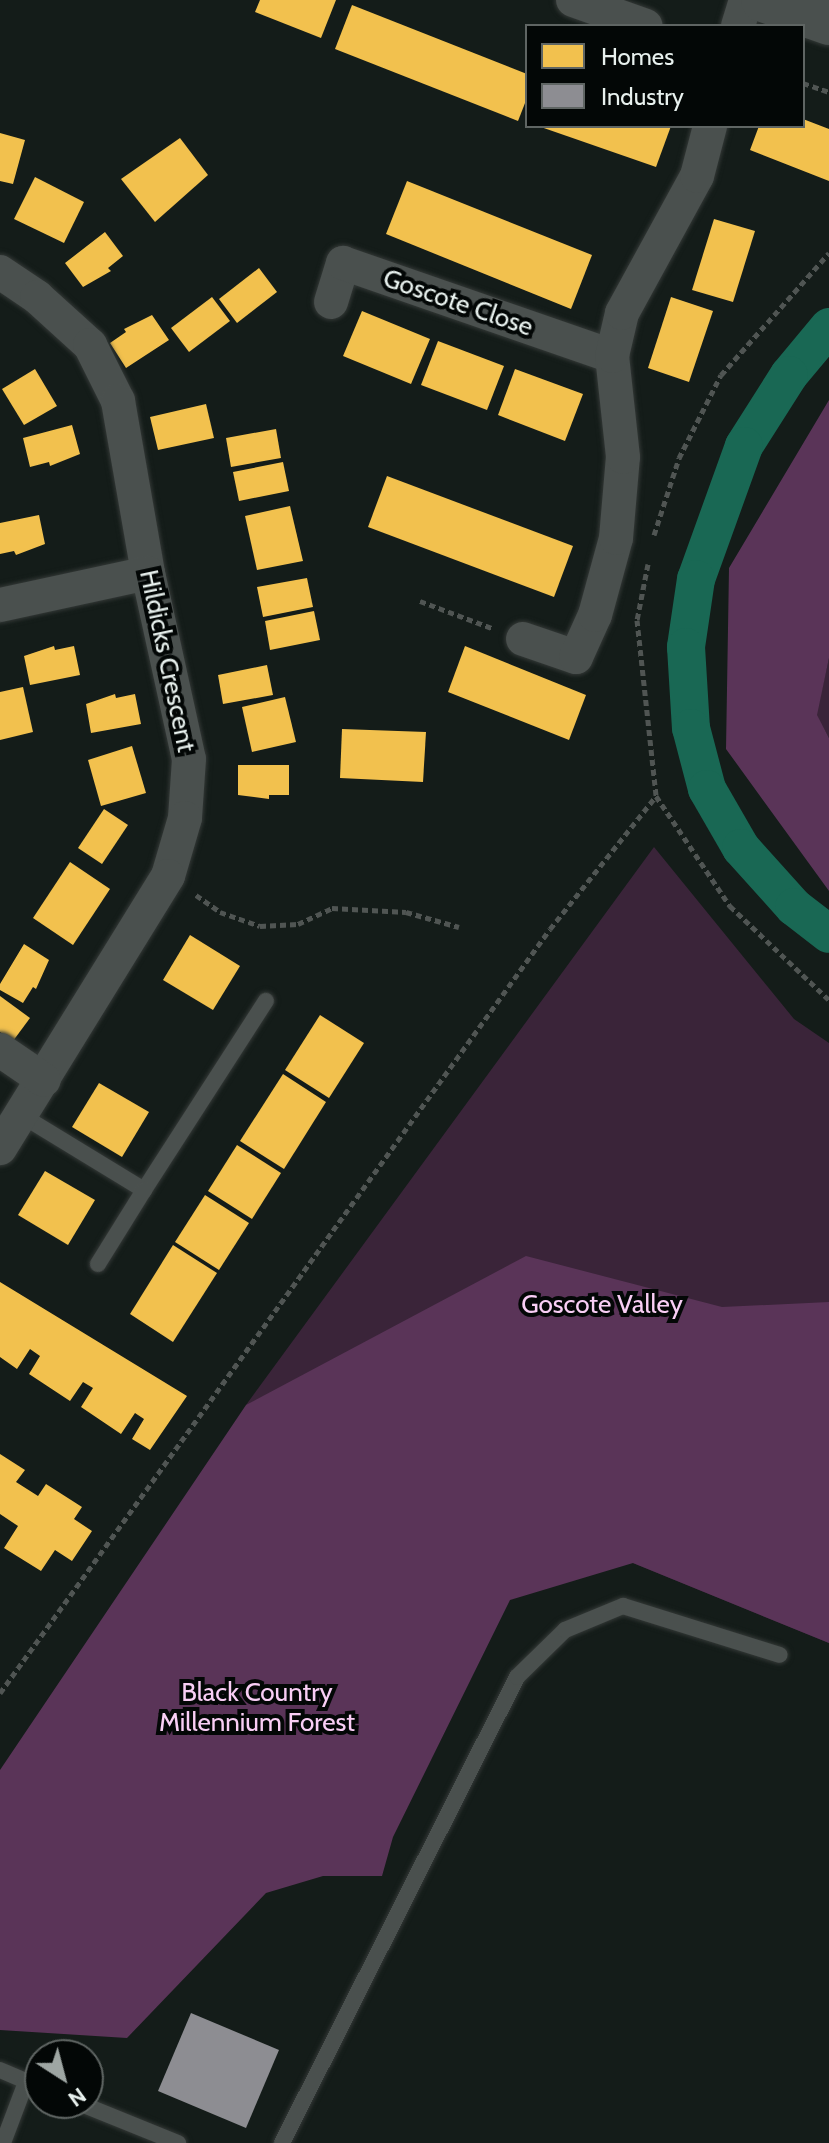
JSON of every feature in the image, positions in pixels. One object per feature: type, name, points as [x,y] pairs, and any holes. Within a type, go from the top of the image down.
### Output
[{"type":"street","points":[[573,0],[640,24]]},
{"type":"street","points":[[739,24],[746,0]]},
{"type":"street","points":[[763,0],[829,23]]},
{"type":"street","points":[[523,639],[576,657],[595,615],[616,538],[623,457],[612,356],[622,313],[697,176],[709,128]]},
{"type":"street","name":"Goscote Close","points":[[331,302],[343,263],[612,356]]},
{"type":"street","name":"Hildicks Crescent","points":[[0,272],[37,297],[90,345],[118,401],[148,573],[189,759],[185,818],[168,876],[0,1148]]},
{"type":"street","points":[[0,605],[148,573]]},
{"type":"street","points":[[0,1050],[44,1080]]},
{"type":"lane","points":[[98,1264],[266,1001]]},
{"type":"lane","points":[[21,1115],[144,1190]]},
{"type":"lane","points":[[282,2143],[517,1677],[565,1630],[623,1606],[780,1655]]},
{"type":"lane","points":[[0,2070],[24,2080]]},
{"type":"lane","points":[[3,2143],[24,2102]]},
{"type":"lane","points":[[104,2113],[178,2143]]},
{"type":"path","points":[[805,84],[829,92]]},
{"type":"path","points":[[829,253],[721,375],[679,458],[658,519],[637,620],[656,796],[730,906],[829,1000]]},
{"type":"path","points":[[420,601],[523,639]]},
{"type":"path","points":[[0,1693],[550,929],[656,796]]},
{"type":"path","points":[[168,876],[220,912],[260,926],[298,924],[332,908],[406,912],[459,927]]},
{"type":"green space","points":[[829,400],[829,658],[817,715],[829,738],[829,891],[726,749],[729,568]]},
{"type":"green space","points":[[829,658],[829,738],[816,715]]},
{"type":"green space","name":"Goscote Valley","points":[[654,847],[794,1019],[829,1043],[829,1643],[246,1405]]},
{"type":"green space","name":"Black Country Millennium Forest","points":[[526,1256],[722,1307],[829,1302],[829,1643],[633,1563],[510,1600],[393,1837],[382,1876],[323,1876],[266,1893],[127,2038],[0,2030],[0,1770],[246,1405]]},
{"type":"building: Homes","points":[[260,0],[336,0],[321,38],[255,12]]},
{"type":"building: Homes","points":[[352,5],[525,73],[525,103],[518,121],[335,49]]},
{"type":"building: Homes","points":[[805,120],[829,129],[829,181],[750,150],[758,128],[805,128]]},
{"type":"building: Homes","points":[[544,128],[670,128],[656,167]]},
{"type":"building: Homes","points":[[0,133],[25,140],[13,184],[0,181]]},
{"type":"building: Homes","points":[[180,138],[208,175],[155,222],[121,179]]},
{"type":"building: Homes","points":[[35,177],[84,202],[64,243],[14,219]]},
{"type":"building: Homes","points":[[407,181],[592,255],[571,309],[386,234]]},
{"type":"building: Homes","points":[[714,219],[755,231],[733,302],[692,290]]},
{"type":"building: Homes","points":[[105,232],[123,256],[108,268],[111,271],[83,287],[65,263]]},
{"type":"building: Homes","points":[[259,268],[277,292],[237,323],[219,299]]},
{"type":"building: Homes","points":[[212,297],[230,321],[189,352],[171,328]]},
{"type":"building: Homes","points":[[671,297],[713,311],[689,382],[648,368]]},
{"type":"building: Homes","points":[[362,311],[430,339],[411,384],[343,356]]},
{"type":"building: Homes","points":[[152,315],[169,340],[126,368],[110,343],[126,332],[124,329]]},
{"type":"building: Homes","points":[[438,341],[504,366],[487,410],[421,385]]},
{"type":"building: Homes","points":[[35,369],[57,406],[24,425],[2,389]]},
{"type":"building: Homes","points":[[515,369],[583,394],[565,441],[498,415]]},
{"type":"building: Homes","points":[[206,404],[214,438],[158,450],[150,417]]},
{"type":"building: Homes","points":[[72,425],[80,454],[50,466],[49,462],[30,467],[23,438]]},
{"type":"building: Homes","points":[[276,429],[281,458],[231,467],[226,438]]},
{"type":"building: Homes","points":[[283,462],[289,491],[239,501],[233,472]]},
{"type":"building: Homes","points":[[387,476],[573,546],[554,597],[368,527]]},
{"type":"building: Homes","points":[[290,506],[303,561],[257,570],[245,516]]},
{"type":"building: Homes","points":[[39,515],[45,544],[16,555],[14,551],[0,554],[0,523]]},
{"type":"building: Homes","points":[[307,578],[313,607],[263,617],[257,587]]},
{"type":"building: Homes","points":[[314,611],[320,640],[270,650],[265,621]]},
{"type":"building: Homes","points":[[54,646],[55,650],[74,646],[80,675],[30,685],[24,656]]},
{"type":"building: Homes","points":[[465,646],[586,695],[569,740],[448,692]]},
{"type":"building: Homes","points":[[267,665],[273,695],[223,704],[218,675]]},
{"type":"building: Homes","points":[[23,687],[33,732],[0,740],[0,692]]},
{"type":"building: Homes","points":[[115,694],[116,698],[135,694],[141,724],[91,733],[86,704]]},
{"type":"building: Homes","points":[[285,697],[296,742],[252,752],[242,707]]},
{"type":"building: Homes","points":[[342,729],[426,732],[423,782],[340,778]]},
{"type":"building: Homes","points":[[132,746],[146,793],[101,806],[88,760]]},
{"type":"building: Homes","points":[[238,765],[289,765],[289,795],[269,795],[269,799],[238,795]]},
{"type":"building: Homes","points":[[104,809],[128,825],[102,864],[78,848]]},
{"type":"building: Homes","points":[[70,862],[110,889],[73,945],[33,918]]},
{"type":"building: Homes","points":[[190,935],[240,966],[213,1010],[163,980]]},
{"type":"building: Homes","points":[[24,944],[49,960],[36,989],[33,987],[23,1003],[0,990],[0,984]]},
{"type":"building: Homes","points":[[0,996],[30,1018],[13,1041],[0,1032]]},
{"type":"building: Homes","points":[[320,1015],[364,1043],[329,1098],[285,1070]]},
{"type":"building: Homes","points":[[283,1074],[326,1102],[284,1169],[240,1141]]},
{"type":"building: Homes","points":[[99,1083],[149,1112],[122,1157],[72,1127]]},
{"type":"building: Homes","points":[[237,1145],[281,1173],[252,1219],[208,1191]]},
{"type":"building: Homes","points":[[45,1171],[95,1200],[68,1245],[18,1215]]},
{"type":"building: Homes","points":[[205,1195],[249,1223],[219,1270],[175,1242]]},
{"type":"building: Homes","points":[[173,1245],[217,1273],[173,1342],[130,1314]]},
{"type":"building: Homes","points":[[0,1282],[187,1396],[150,1450],[132,1439],[144,1419],[135,1413],[121,1434],[81,1407],[93,1388],[83,1382],[70,1401],[29,1374],[40,1356],[30,1349],[17,1369],[0,1357]]},
{"type":"building: Homes","points":[[0,1454],[25,1470],[16,1482],[38,1496],[46,1484],[82,1507],[74,1519],[92,1531],[72,1561],[55,1550],[41,1571],[4,1548],[18,1526],[0,1514]]},
{"type":"building: Industry","points":[[191,2013],[279,2050],[246,2128],[158,2091]]},
{"type":"waterway","points":[[829,327],[789,375],[744,446],[696,579],[686,647],[691,728],[707,789],[741,848],[794,907],[829,934]]}]
